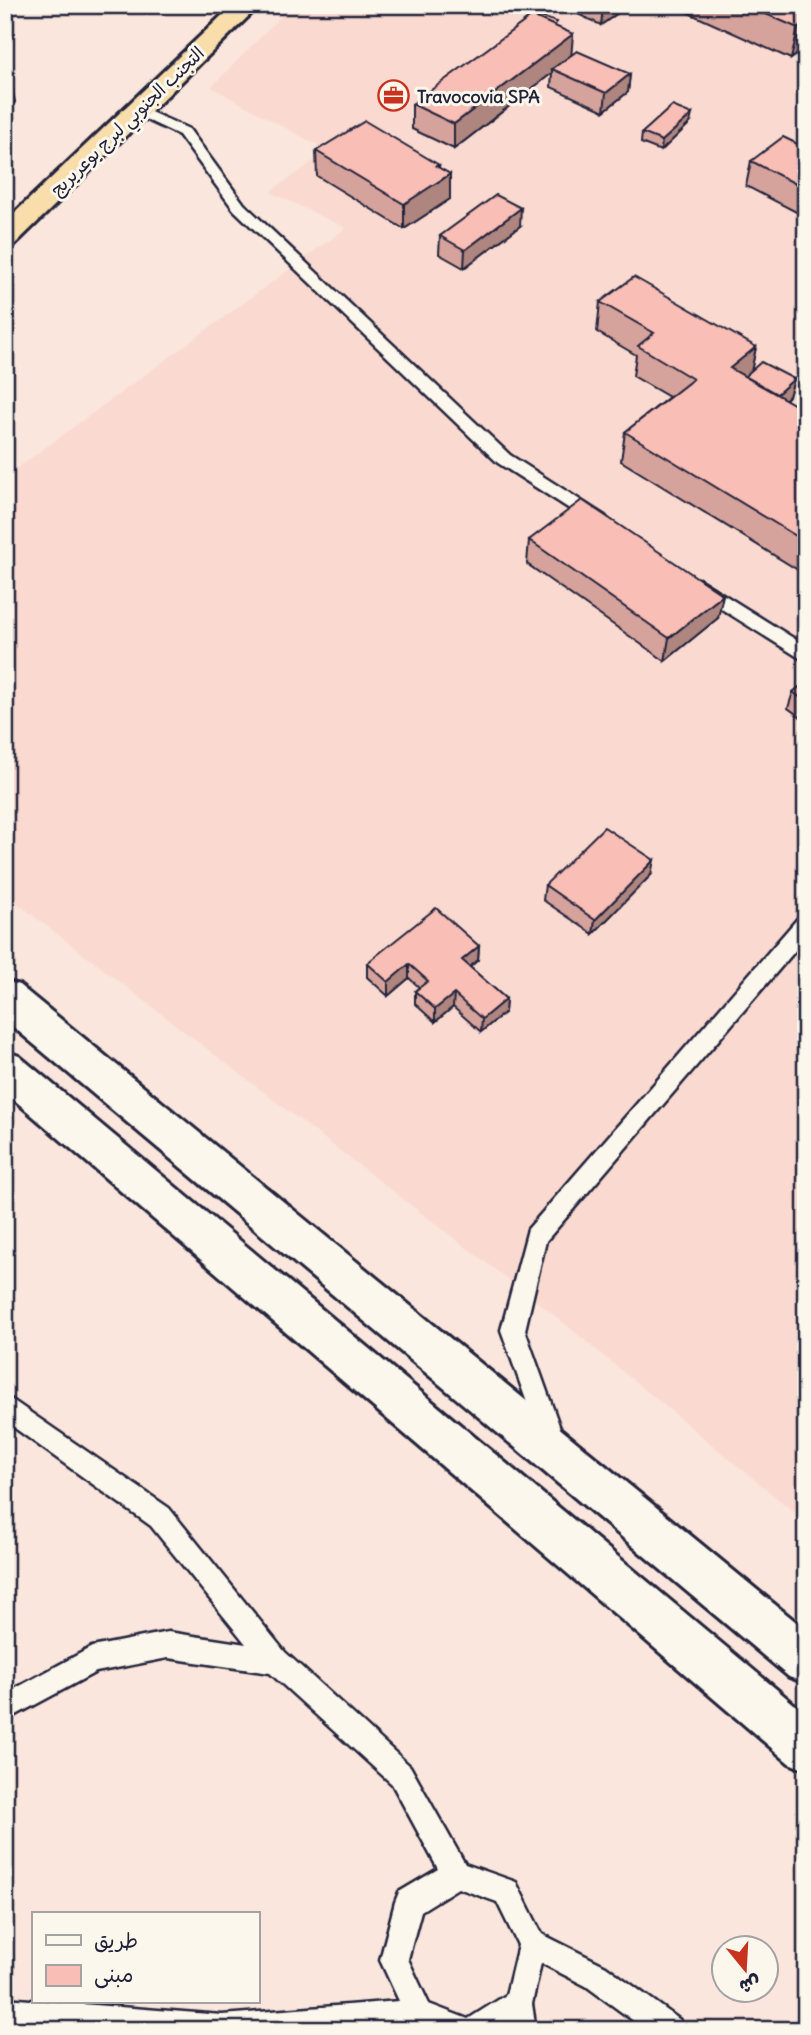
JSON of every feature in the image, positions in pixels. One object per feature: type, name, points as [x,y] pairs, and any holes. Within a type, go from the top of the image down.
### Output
[{"type":"highway","name":"التجنب الجنوبي لبرج بوعريريج","points":[[5,238],[248,5]]},
{"type":"highway","points":[[5,202],[69,165],[137,110]]},
{"type":"main road","points":[[5,997],[806,1660]]},
{"type":"main road","points":[[5,1068],[806,1746]]},
{"type":"lane","points":[[137,110],[184,132],[239,207],[504,459],[608,527]]},
{"type":"lane","points":[[690,580],[806,655]]},
{"type":"lane","points":[[557,1454],[513,1330],[536,1236],[806,923]]},
{"type":"lane","points":[[5,1407],[160,1517],[276,1661],[401,1775],[456,1874],[506,1892],[532,1944],[520,2017],[477,2030]]},
{"type":"lane","points":[[5,1709],[92,1660],[168,1645],[276,1661]]},
{"type":"lane","points":[[419,2014],[394,1960],[409,1902],[456,1874]]},
{"type":"lane","points":[[532,1944],[596,1976],[670,2030]]},
{"type":"lane","points":[[5,2012],[222,2029],[419,2014],[460,2030]]},
{"type":"shaded area","points":[[292,5],[806,5],[806,1522],[544,1307],[5,894],[5,477],[346,228],[270,192],[328,151],[211,87]]},
{"type":"building","points":[[745,5],[806,5],[806,22],[798,28]]},
{"type":"building","points":[[532,16],[557,22],[554,26]]},
{"type":"building","points":[[532,16],[573,34],[454,124],[412,104]]},
{"type":"building","points":[[577,51],[630,74],[606,93],[552,69]]},
{"type":"building","points":[[672,106],[692,114],[662,141],[642,133]]},
{"type":"building","points":[[365,121],[450,174],[404,204],[316,151]]},
{"type":"building","points":[[783,137],[806,148],[806,189],[751,161]]},
{"type":"building","points":[[496,195],[521,208],[465,250],[440,236]]},
{"type":"building","points":[[634,277],[756,347],[730,368],[806,411],[806,542],[625,432],[693,379],[638,346],[654,333],[600,302]]},
{"type":"building","points":[[761,362],[794,379],[777,394],[745,376]]},
{"type":"building","points":[[582,500],[723,595],[669,638],[529,540]]},
{"type":"building","points":[[806,682],[806,702],[793,692]]},
{"type":"building","points":[[604,827],[654,860],[595,920],[545,885]]},
{"type":"building","points":[[436,908],[479,946],[462,960],[506,999],[482,1019],[454,994],[435,1009],[415,991],[428,981],[409,964],[388,982],[367,963]]},
{"type":"place","name":"Travocovia SPA","points":[[394,96]]}]
